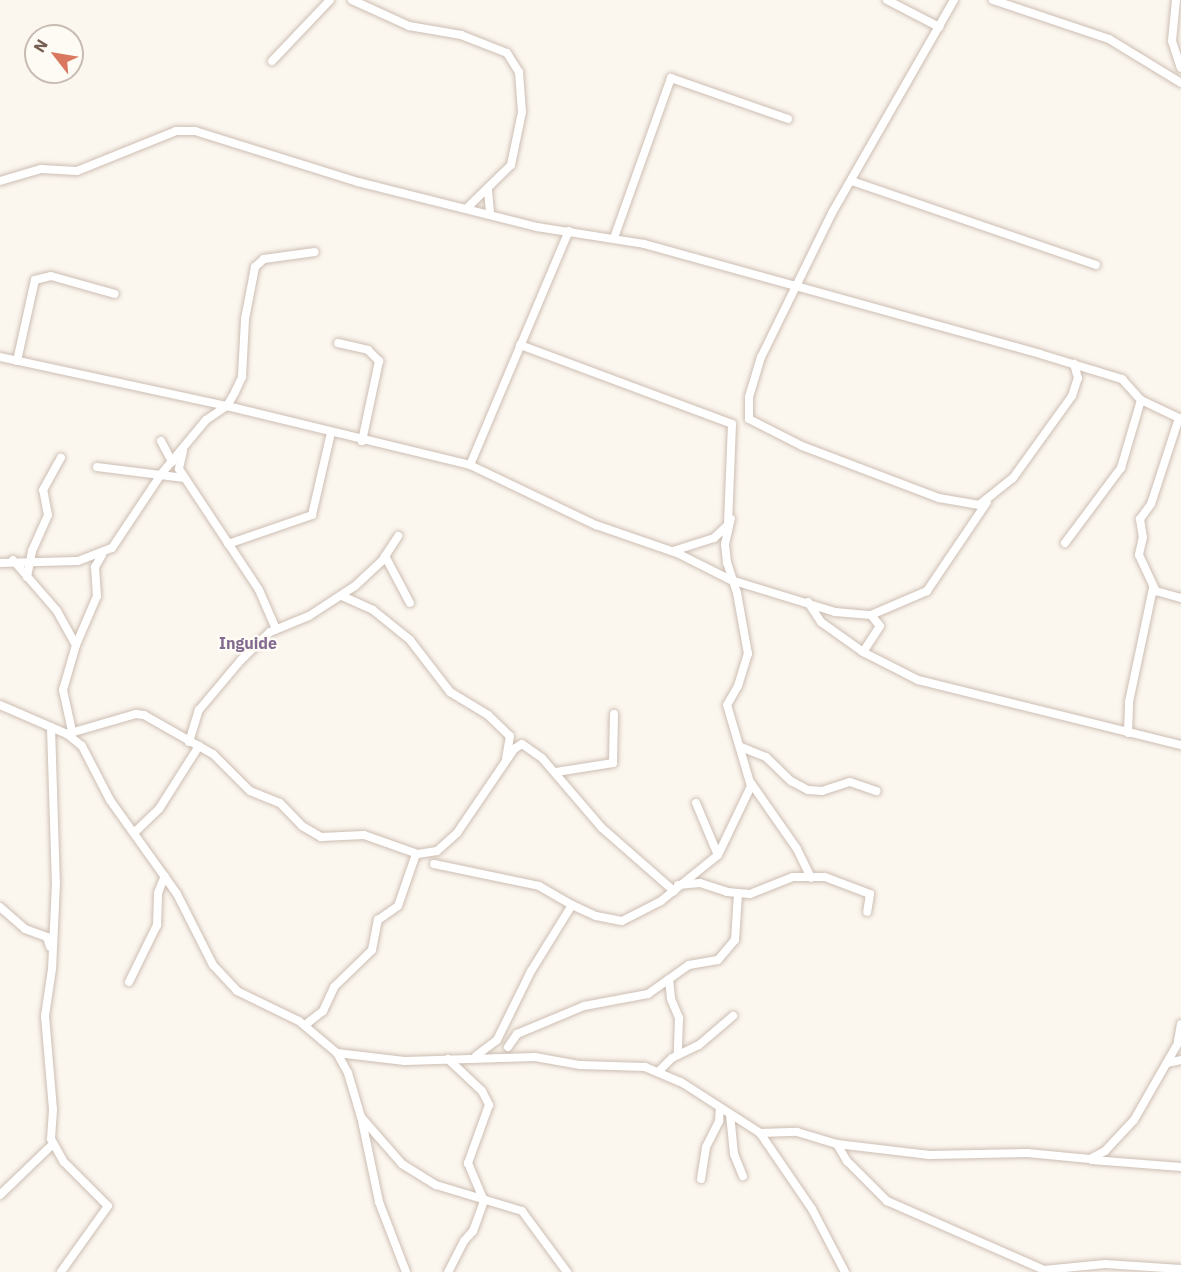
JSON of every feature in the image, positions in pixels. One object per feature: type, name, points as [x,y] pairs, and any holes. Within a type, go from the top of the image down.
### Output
[{"type":"street","points":[[272,61],[330,0]]},
{"type":"street","points":[[352,0],[409,26],[461,35],[507,53],[512,58],[519,72],[524,97],[520,131],[511,165],[467,208]]},
{"type":"street","points":[[887,0],[939,27]]},
{"type":"street","points":[[954,0],[852,181],[759,363],[749,397],[749,419],[802,446],[942,499],[976,505],[988,500]]},
{"type":"street","points":[[993,0],[1109,39],[1181,83]]},
{"type":"street","points":[[1176,0],[1172,40],[1181,68]]},
{"type":"street","points":[[614,238],[671,78],[788,119]]},
{"type":"street","points":[[1,180],[41,169],[86,169],[183,130],[358,182],[490,215],[614,238],[1122,379],[1141,400],[1180,418],[1151,504],[1140,519],[1143,537],[1140,558],[1153,588],[1128,706],[1128,733]]},
{"type":"street","points":[[852,181],[1096,265]]},
{"type":"street","points":[[489,189],[490,215]]},
{"type":"street","points":[[470,465],[569,231]]},
{"type":"street","points":[[315,252],[264,259],[255,267],[245,319],[242,377],[227,406],[206,420],[162,473],[125,532],[103,553],[95,567],[97,596],[76,645],[63,690],[69,732],[82,746],[107,794],[165,876],[182,903],[201,947],[227,982],[245,996],[305,1025],[337,1053],[348,1073],[361,1117],[379,1202],[405,1272]]},
{"type":"street","points":[[17,361],[35,280],[51,276],[115,294]]},
{"type":"street","points":[[338,343],[368,350],[379,361],[362,441]]},
{"type":"street","points":[[520,345],[732,424],[728,525]]},
{"type":"street","points":[[0,357],[227,406],[362,441],[470,465],[596,525],[671,552],[731,580],[836,612],[871,615],[888,610],[927,591],[988,500],[1013,478],[1072,396],[1078,378],[1074,364]]},
{"type":"street","points":[[1065,543],[1121,468],[1141,400]]},
{"type":"street","points":[[228,544],[312,515],[332,433]]},
{"type":"street","points":[[161,441],[172,462]]},
{"type":"street","points":[[184,447],[179,464],[184,478],[259,590],[276,629]]},
{"type":"street","points":[[27,577],[48,514],[43,490],[61,458]]},
{"type":"street","points":[[96,467],[162,473],[184,478]]},
{"type":"street","points":[[671,552],[714,538],[731,519],[725,544],[731,580],[748,649],[738,686],[727,705],[751,783],[797,849],[811,878]]},
{"type":"street","points":[[189,742],[199,710],[241,660],[276,629],[296,623],[342,596],[385,556],[398,536]]},
{"type":"street","points":[[0,563],[12,560],[78,561],[103,553]]},
{"type":"street","points":[[385,556],[410,603]]},
{"type":"street","points":[[12,560],[57,611],[76,645]]},
{"type":"street","points":[[1153,588],[1181,598]]},
{"type":"street","points":[[342,596],[366,606],[395,627],[416,646],[456,697],[488,715],[510,736],[505,761]]},
{"type":"street","points":[[808,602],[821,622],[863,652],[918,680],[1181,745]]},
{"type":"street","points":[[863,652],[888,610]]},
{"type":"street","points":[[871,615],[880,626]]},
{"type":"street","points":[[0,705],[51,727],[69,732],[140,714],[223,762],[250,791],[280,803],[302,826],[325,839],[364,835],[416,854],[437,851],[458,833],[505,761],[517,745],[522,744],[556,772],[602,828],[676,888]]},
{"type":"street","points":[[556,772],[613,763],[614,714]]},
{"type":"street","points":[[51,727],[56,882],[52,954],[45,1016],[53,1144],[108,1206],[61,1272]]},
{"type":"street","points":[[135,832],[159,809],[199,747]]},
{"type":"street","points":[[741,747],[766,757],[791,781],[808,790],[822,790],[850,782],[876,791]]},
{"type":"street","points":[[434,864],[539,886],[596,916],[622,921],[676,888],[717,855],[751,783]]},
{"type":"street","points":[[696,803],[717,855]]},
{"type":"street","points":[[305,1025],[323,1011],[334,987],[372,950],[378,920],[398,906],[416,854]]},
{"type":"street","points":[[129,982],[157,925],[158,893],[165,876]]},
{"type":"street","points":[[676,888],[700,883],[738,894],[762,891],[794,878],[830,878],[870,894],[867,912]]},
{"type":"street","points":[[508,1047],[514,1037],[527,1030],[590,1004],[648,994],[689,965],[714,963],[732,946],[738,924],[738,894]]},
{"type":"street","points":[[476,1056],[502,1032],[531,971],[572,905]]},
{"type":"street","points":[[0,908],[25,928],[47,937],[52,954]]},
{"type":"street","points":[[669,979],[670,999],[679,1018],[678,1054]]},
{"type":"street","points":[[659,1071],[678,1054],[699,1045],[733,1016]]},
{"type":"street","points":[[1090,1159],[1105,1151],[1134,1120],[1179,1040],[1181,1024]]},
{"type":"street","points":[[502,1032],[508,1047],[527,1057]]},
{"type":"street","points":[[337,1053],[405,1061],[476,1056],[527,1057],[587,1066],[635,1065],[659,1071],[759,1133],[812,1209],[845,1272]]},
{"type":"street","points":[[348,1073],[364,1057]]},
{"type":"street","points":[[447,1059],[489,1102],[489,1111],[468,1163],[484,1201],[473,1231],[464,1240],[448,1272]]},
{"type":"street","points":[[1166,1064],[1181,1060]]},
{"type":"street","points":[[701,1179],[706,1147],[720,1117],[720,1108]]},
{"type":"street","points":[[730,1114],[734,1154],[743,1176]]},
{"type":"street","points":[[361,1117],[408,1170],[436,1185],[522,1211],[567,1272]]},
{"type":"street","points":[[759,1133],[797,1132],[837,1144],[928,1155],[1027,1153],[1181,1167]]},
{"type":"street","points":[[0,1195],[53,1144]]},
{"type":"street","points":[[837,1144],[847,1161],[887,1201],[1046,1271],[1106,1264],[1181,1269]]},
{"type":"district","name":"Inguide","points":[[248,643]]}]
